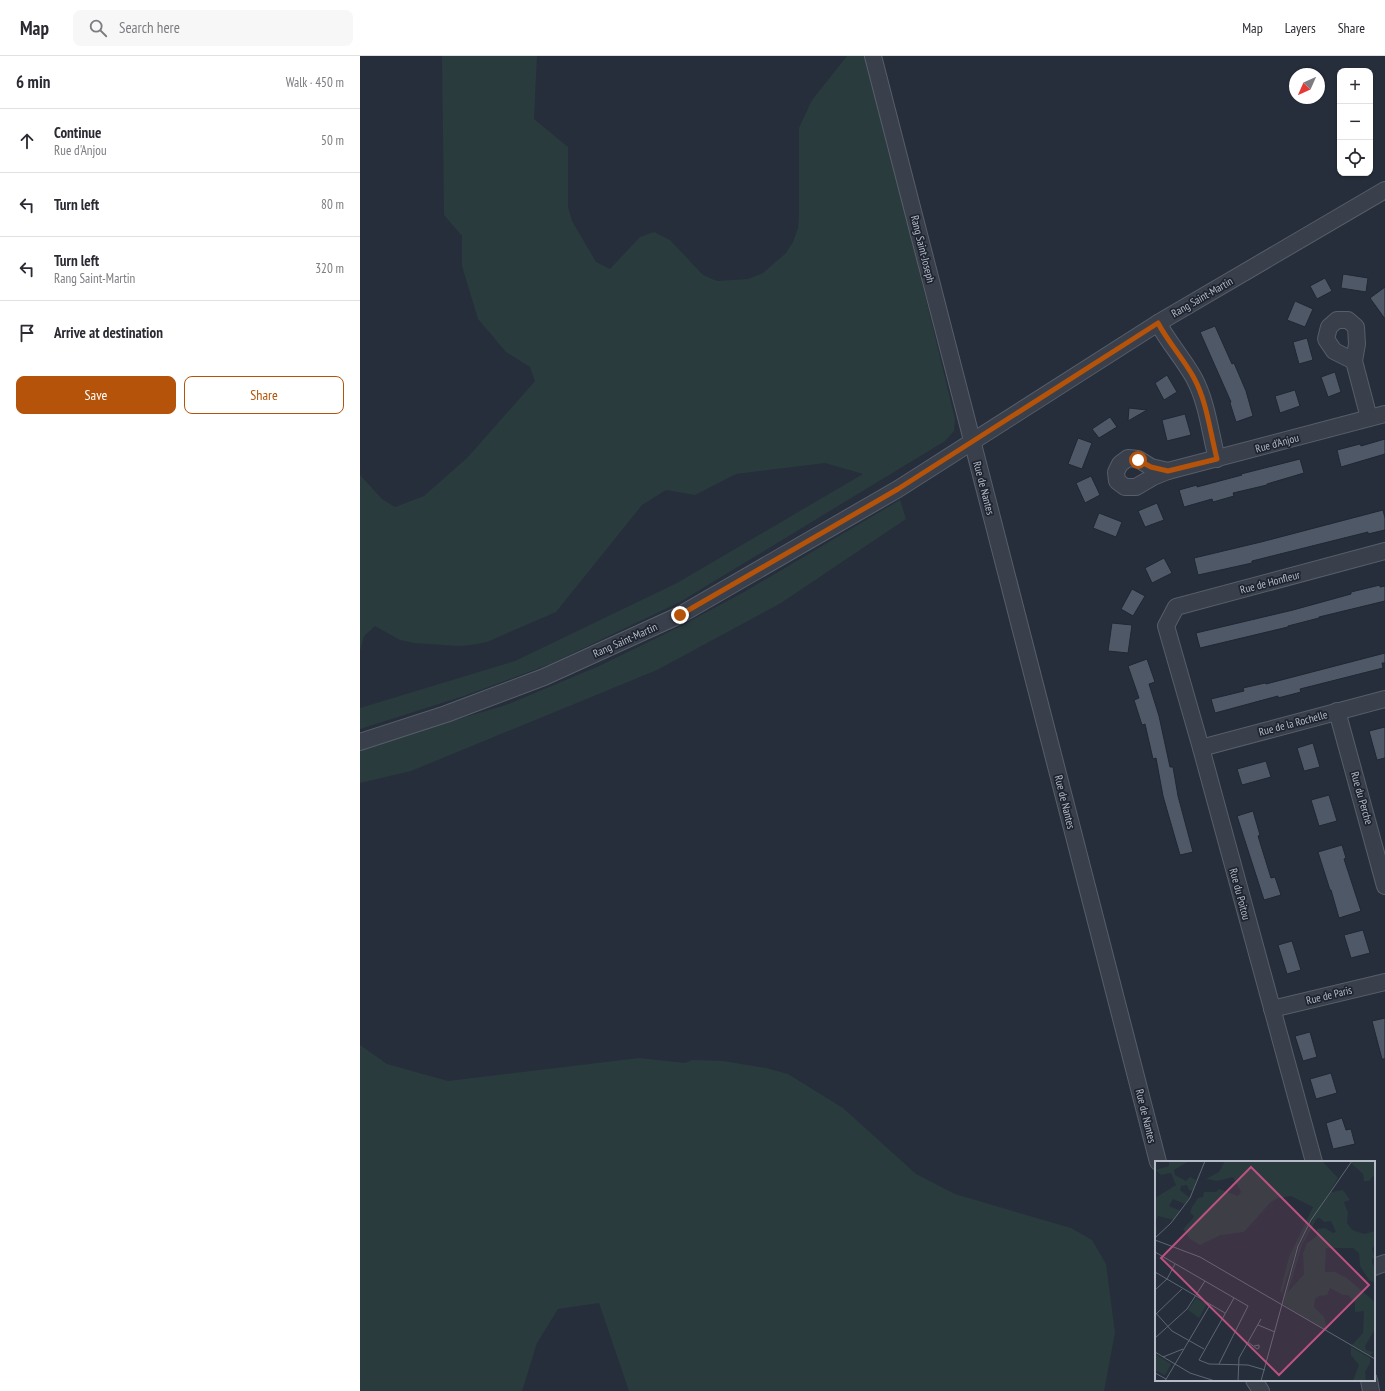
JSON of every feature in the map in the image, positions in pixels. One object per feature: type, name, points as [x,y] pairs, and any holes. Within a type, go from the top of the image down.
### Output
[{"type":"street","name":"Rang Saint-Joseph","points":[[873,56],[972,442]]},
{"type":"street","name":"Rang Saint-Martin","points":[[360,742],[446,714],[544,677],[680,615],[898,489],[1158,323],[1385,190]]},
{"type":"street","points":[[1158,323],[1195,379],[1204,403],[1217,459]]},
{"type":"street","points":[[1354,361],[1369,418]]},
{"type":"street","name":"Rue d'Anjou","points":[[1168,471],[1385,414]]},
{"type":"street","name":"Rue de Nantes","points":[[972,442],[1158,1161]]},
{"type":"street","name":"Rue de Honfleur","points":[[1166,626],[1176,607],[1385,551]]},
{"type":"street","name":"Rue du Poitou","points":[[1166,626],[1314,1161]]},
{"type":"street","name":"Rue de la Rochelle","points":[[1200,748],[1385,699]]},
{"type":"street","name":"Rue du Perche","points":[[1337,711],[1380,845],[1385,886]]},
{"type":"street","name":"Rue de Paris","points":[[1272,1009],[1385,982]]},
{"type":"street","points":[[1375,1267],[1385,1264]]},
{"type":"street","points":[[1255,1381],[1261,1391]]},
{"type":"street","points":[[1369,1381],[1371,1391]]},
{"type":"shaded area","points":[[442,56],[537,56],[534,119],[568,147],[568,207],[572,221],[596,262],[610,269],[640,237],[654,232],[670,240],[703,275],[717,281],[748,279],[763,273],[786,253],[793,242],[798,228],[799,128],[812,100],[847,56],[867,56],[955,419],[954,431],[945,441],[680,602],[550,664],[464,696],[360,729],[360,708],[515,661],[677,583],[863,474],[825,463],[736,474],[695,495],[666,490],[642,505],[556,612],[487,642],[471,645],[458,646],[414,643],[400,640],[375,626],[364,636],[360,651],[360,475],[382,499],[395,507],[424,496],[468,457],[535,381],[530,367],[506,352],[478,319],[462,266],[462,236],[444,215]]},
{"type":"shaded area","points":[[900,500],[906,519],[781,603],[657,670],[411,771],[360,783],[360,748],[506,705],[599,666],[677,628],[744,592]]},
{"type":"shaded area","points":[[360,1045],[387,1064],[448,1081],[639,1058],[685,1063],[692,1060],[723,1061],[766,1068],[788,1074],[843,1108],[916,1174],[955,1194],[1071,1228],[1092,1240],[1106,1264],[1115,1333],[1104,1391],[629,1391],[599,1303],[558,1309],[537,1343],[522,1391],[360,1391]]},
{"type":"building","points":[[1343,274],[1368,278],[1366,292],[1341,288]]},
{"type":"building","points":[[1325,278],[1332,291],[1317,299],[1310,286]]},
{"type":"building","points":[[1385,287],[1385,319],[1370,298]]},
{"type":"building","points":[[1295,301],[1313,309],[1305,327],[1287,320]]},
{"type":"building","points":[[1215,326],[1232,364],[1234,363],[1246,391],[1253,416],[1236,422],[1230,403],[1231,402],[1200,332]]},
{"type":"building","points":[[1307,338],[1313,360],[1299,364],[1293,342]]},
{"type":"building","points":[[1335,372],[1341,392],[1328,397],[1321,377]]},
{"type":"building","points":[[1167,375],[1177,392],[1164,400],[1155,383]]},
{"type":"building","points":[[1295,390],[1300,406],[1280,413],[1275,396]]},
{"type":"building","points":[[1129,408],[1147,410],[1128,421]]},
{"type":"building","points":[[1185,414],[1191,435],[1167,441],[1162,420]]},
{"type":"building","points":[[1110,417],[1117,427],[1099,438],[1092,429]]},
{"type":"building","points":[[1078,438],[1092,443],[1082,469],[1068,464]]},
{"type":"building","points":[[1385,439],[1385,454],[1341,467],[1337,450],[1360,444],[1361,446]]},
{"type":"building","points":[[1300,459],[1304,473],[1267,485],[1233,493],[1234,496],[1213,502],[1212,499],[1184,507],[1179,490],[1197,485],[1197,487]]},
{"type":"building","points":[[1091,476],[1100,495],[1085,503],[1076,483]]},
{"type":"building","points":[[1157,503],[1164,520],[1145,527],[1138,511]]},
{"type":"building","points":[[1383,510],[1385,530],[1368,534],[1368,532],[1252,561],[1252,563],[1198,575],[1194,558]]},
{"type":"building","points":[[1099,513],[1122,522],[1116,537],[1093,528]]},
{"type":"building","points":[[1164,558],[1172,573],[1152,583],[1145,568]]},
{"type":"building","points":[[1380,585],[1380,587],[1385,586],[1385,601],[1319,617],[1288,627],[1200,648],[1196,633],[1293,610],[1351,594],[1351,592]]},
{"type":"building","points":[[1132,589],[1145,596],[1133,616],[1121,609]]},
{"type":"building","points":[[1112,623],[1132,625],[1128,653],[1108,651]]},
{"type":"building","points":[[1385,653],[1385,663],[1382,663],[1383,668],[1300,689],[1301,692],[1278,698],[1278,696],[1215,713],[1211,699],[1244,691],[1243,688],[1266,684]]},
{"type":"building","points":[[1147,659],[1155,682],[1149,684],[1159,716],[1170,767],[1173,767],[1178,796],[1193,852],[1180,855],[1163,796],[1156,758],[1153,759],[1145,724],[1142,725],[1134,700],[1139,698],[1128,666]]},
{"type":"building","points":[[1385,727],[1385,758],[1377,760],[1369,731]]},
{"type":"building","points":[[1313,743],[1320,767],[1304,771],[1297,748]]},
{"type":"building","points":[[1266,761],[1271,777],[1242,785],[1237,769]]},
{"type":"building","points":[[1329,795],[1337,821],[1319,826],[1311,800]]},
{"type":"building","points":[[1253,811],[1260,835],[1258,836],[1271,878],[1275,877],[1281,895],[1264,900],[1237,816]]},
{"type":"building","points":[[1342,845],[1346,858],[1344,859],[1361,911],[1339,918],[1318,852]]},
{"type":"building","points":[[1363,930],[1370,953],[1351,958],[1344,935]]},
{"type":"building","points":[[1292,941],[1301,970],[1287,974],[1278,945]]},
{"type":"building","points":[[1385,1018],[1385,1059],[1382,1059],[1372,1021]]},
{"type":"building","points":[[1310,1032],[1317,1057],[1303,1061],[1295,1036]]},
{"type":"building","points":[[1331,1073],[1337,1093],[1316,1099],[1310,1079]]},
{"type":"building","points":[[1342,1118],[1346,1130],[1351,1129],[1355,1144],[1333,1149],[1326,1123]]},
{"type":"route","points":[[680,615],[898,489],[1158,323],[1195,379],[1202,398],[1217,459],[1168,471],[1151,467],[1138,460]]}]
